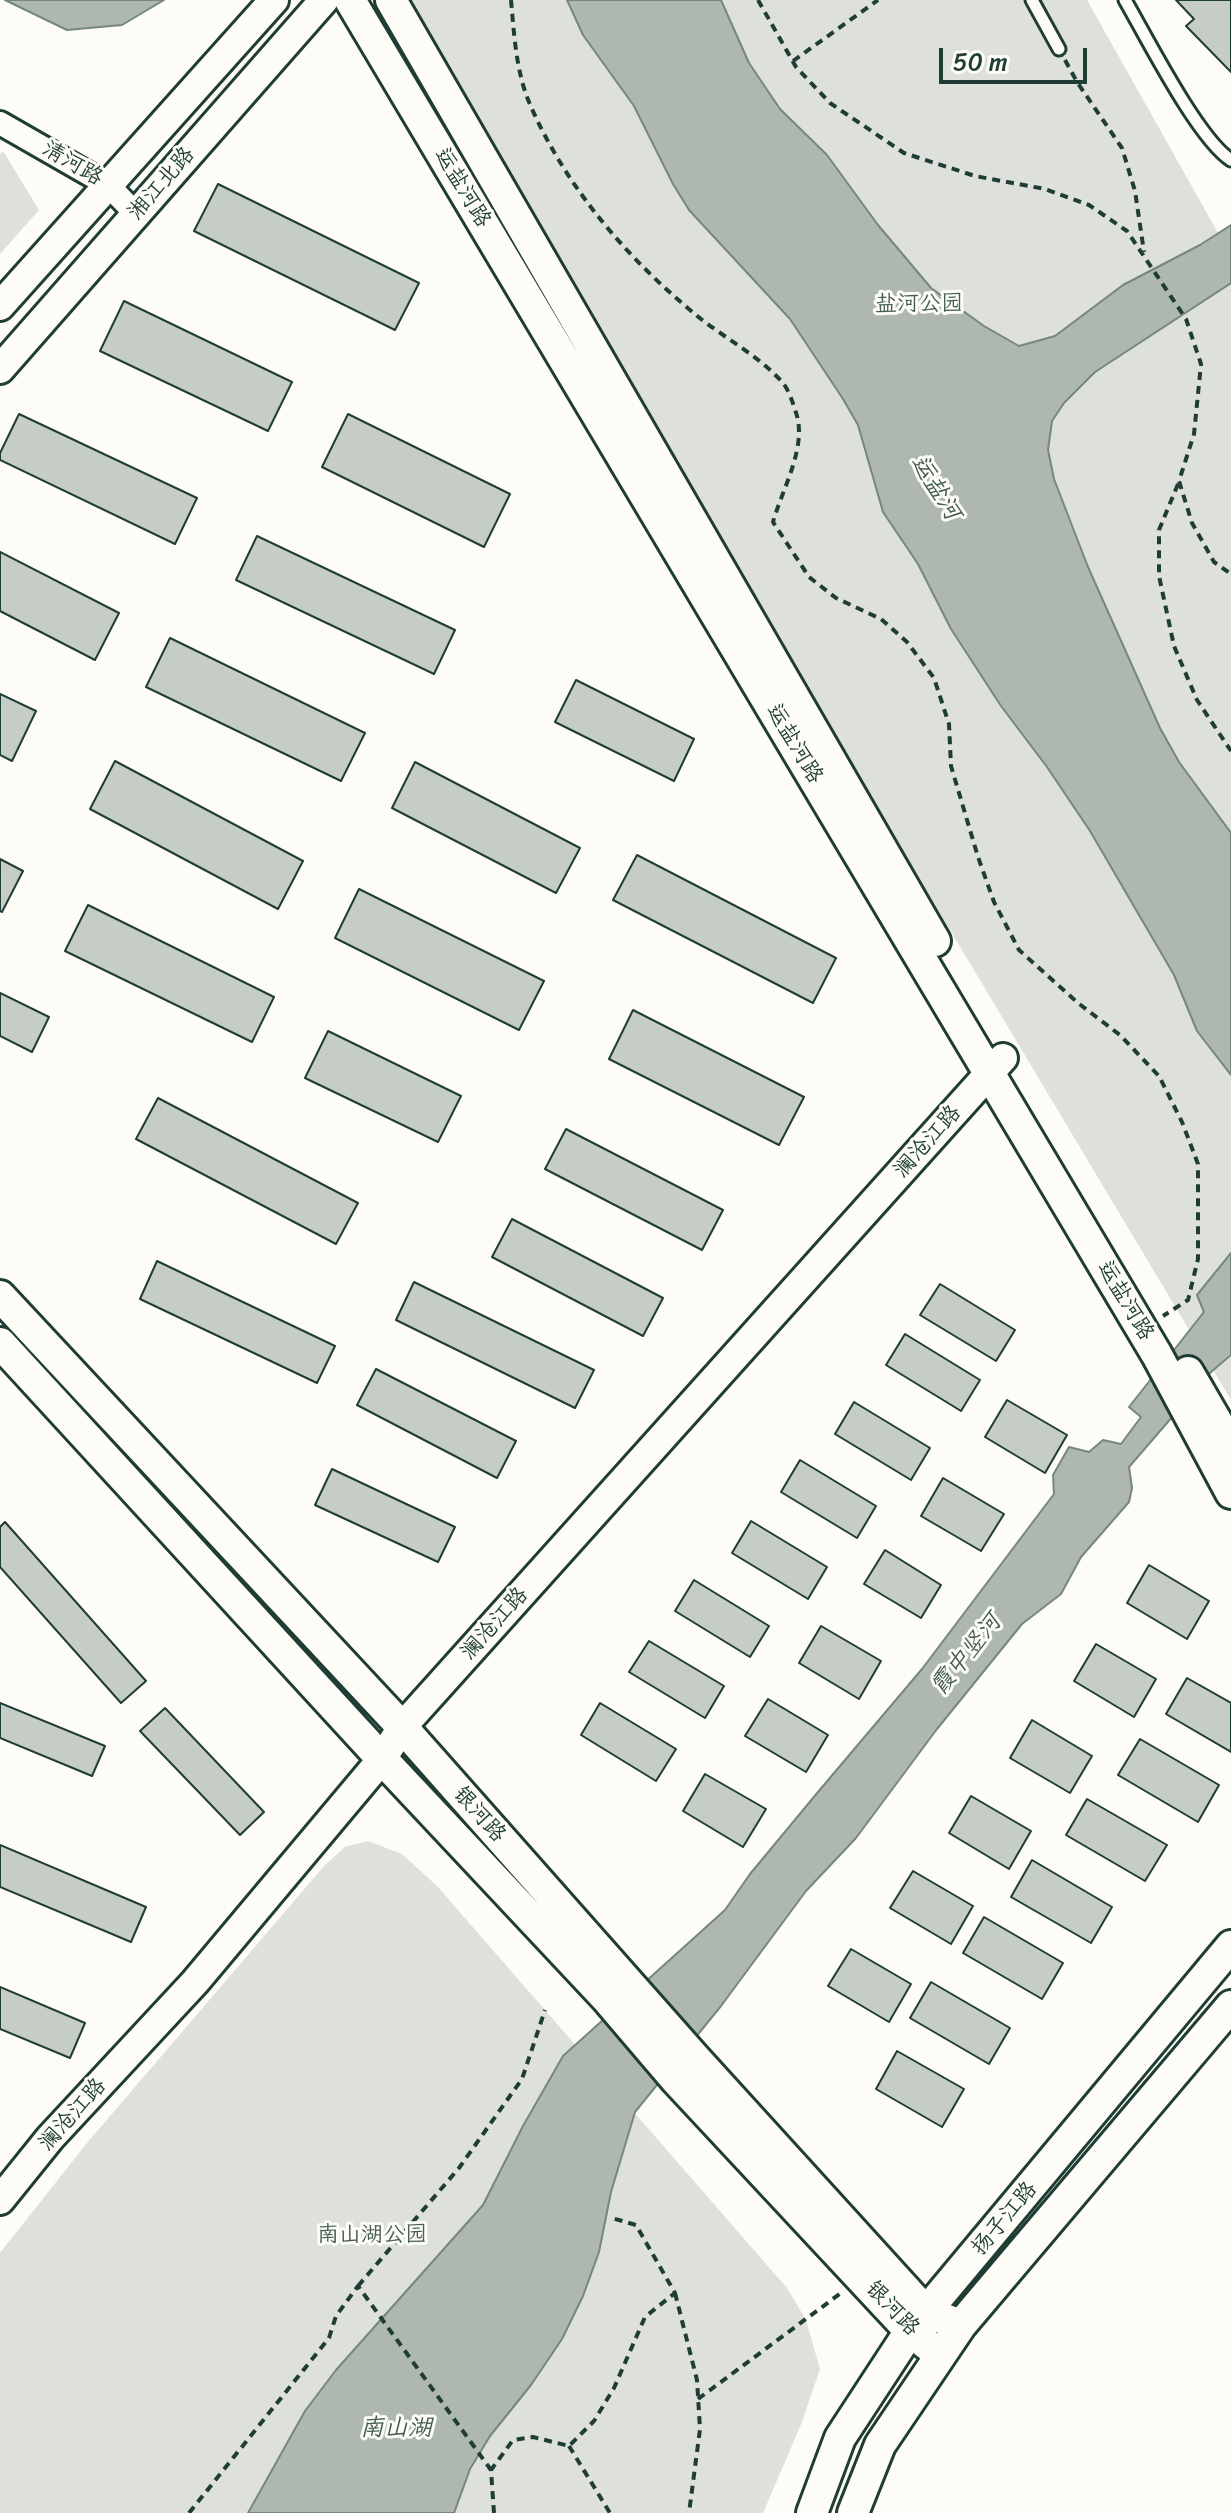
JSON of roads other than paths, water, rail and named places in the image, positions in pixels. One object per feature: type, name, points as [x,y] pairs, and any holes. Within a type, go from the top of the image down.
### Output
[{"type":"main road","name":"运盐河路","points":[[350,0],[1161,1337],[1198,1410],[1231,1493]]},
{"type":"main road","name":"运盐河路","points":[[391,0],[996,1065]]},
{"type":"main road","name":"银河路","points":[[0,1296],[402,1727],[618,1992],[919,2322],[940,2355]]},
{"type":"main road","name":"银河路","points":[[0,1343],[382,1759],[618,1992]]},
{"type":"main road","name":"运盐河路","points":[[1198,1410],[1231,1446]]},
{"type":"main road","name":"扬子江路","points":[[812,2513],[840,2438],[919,2322],[1231,1946]]},
{"type":"main road","name":"扬子江路","points":[[853,2513],[880,2445],[961,2325],[1231,2006]]},
{"type":"main road","name":"银河路","points":[[685,2068],[861,2277],[919,2322],[961,2325]]},
{"type":"street","name":"湘江北路","points":[[0,306],[274,0]]},
{"type":"street","name":"湘江北路","points":[[0,369],[324,0]]},
{"type":"street","name":"清河路","points":[[0,123],[108,185],[136,214]]},
{"type":"street","name":"澜沧江路","points":[[0,2200],[50,2138],[195,1982],[382,1759],[402,1727],[996,1065]]},
{"type":"lane","points":[[1032,0],[1059,49]]},
{"type":"lane","points":[[1125,0],[1199,125],[1223,155],[1231,160]]},
{"type":"water","points":[[5,0],[164,0],[122,25],[67,30]]},
{"type":"water","name":"运盐河","points":[[567,0],[721,0],[749,63],[780,109],[827,155],[878,225],[931,288],[984,326],[1019,346],[1055,336],[1123,285],[1200,245],[1231,225],[1231,283],[1095,372],[1064,403],[1052,421],[1048,450],[1054,479],[1088,567],[1160,728],[1179,762],[1231,833],[1231,1075],[1197,1031],[1174,975],[1090,831],[1001,706],[951,629],[918,564],[883,512],[858,425],[843,399],[790,319],[689,210],[634,106],[583,35]]},
{"type":"water","name":"南山湖","points":[[1231,1253],[1231,1355],[1211,1372],[1129,1467],[1132,1488],[1129,1502],[1081,1557],[1061,1594],[1022,1624],[937,1729],[856,1838],[806,1891],[721,2006],[635,2112],[611,2192],[599,2252],[583,2296],[562,2339],[531,2385],[490,2436],[470,2469],[454,2513],[248,2513],[305,2411],[336,2370],[483,2205],[563,2056],[725,1910],[750,1874],[922,1669],[1054,1494],[1053,1475],[1069,1447],[1089,1452],[1103,1440],[1121,1444],[1141,1417],[1129,1407],[1204,1312],[1197,1295]]},
{"type":"park label","name":"盐河公园","points":[[919,304]]},
{"type":"park label","name":"南山湖公园","points":[[372,2235]]},
{"type":"water label","name":"霞中竖河","points":[[967,1655]]}]
